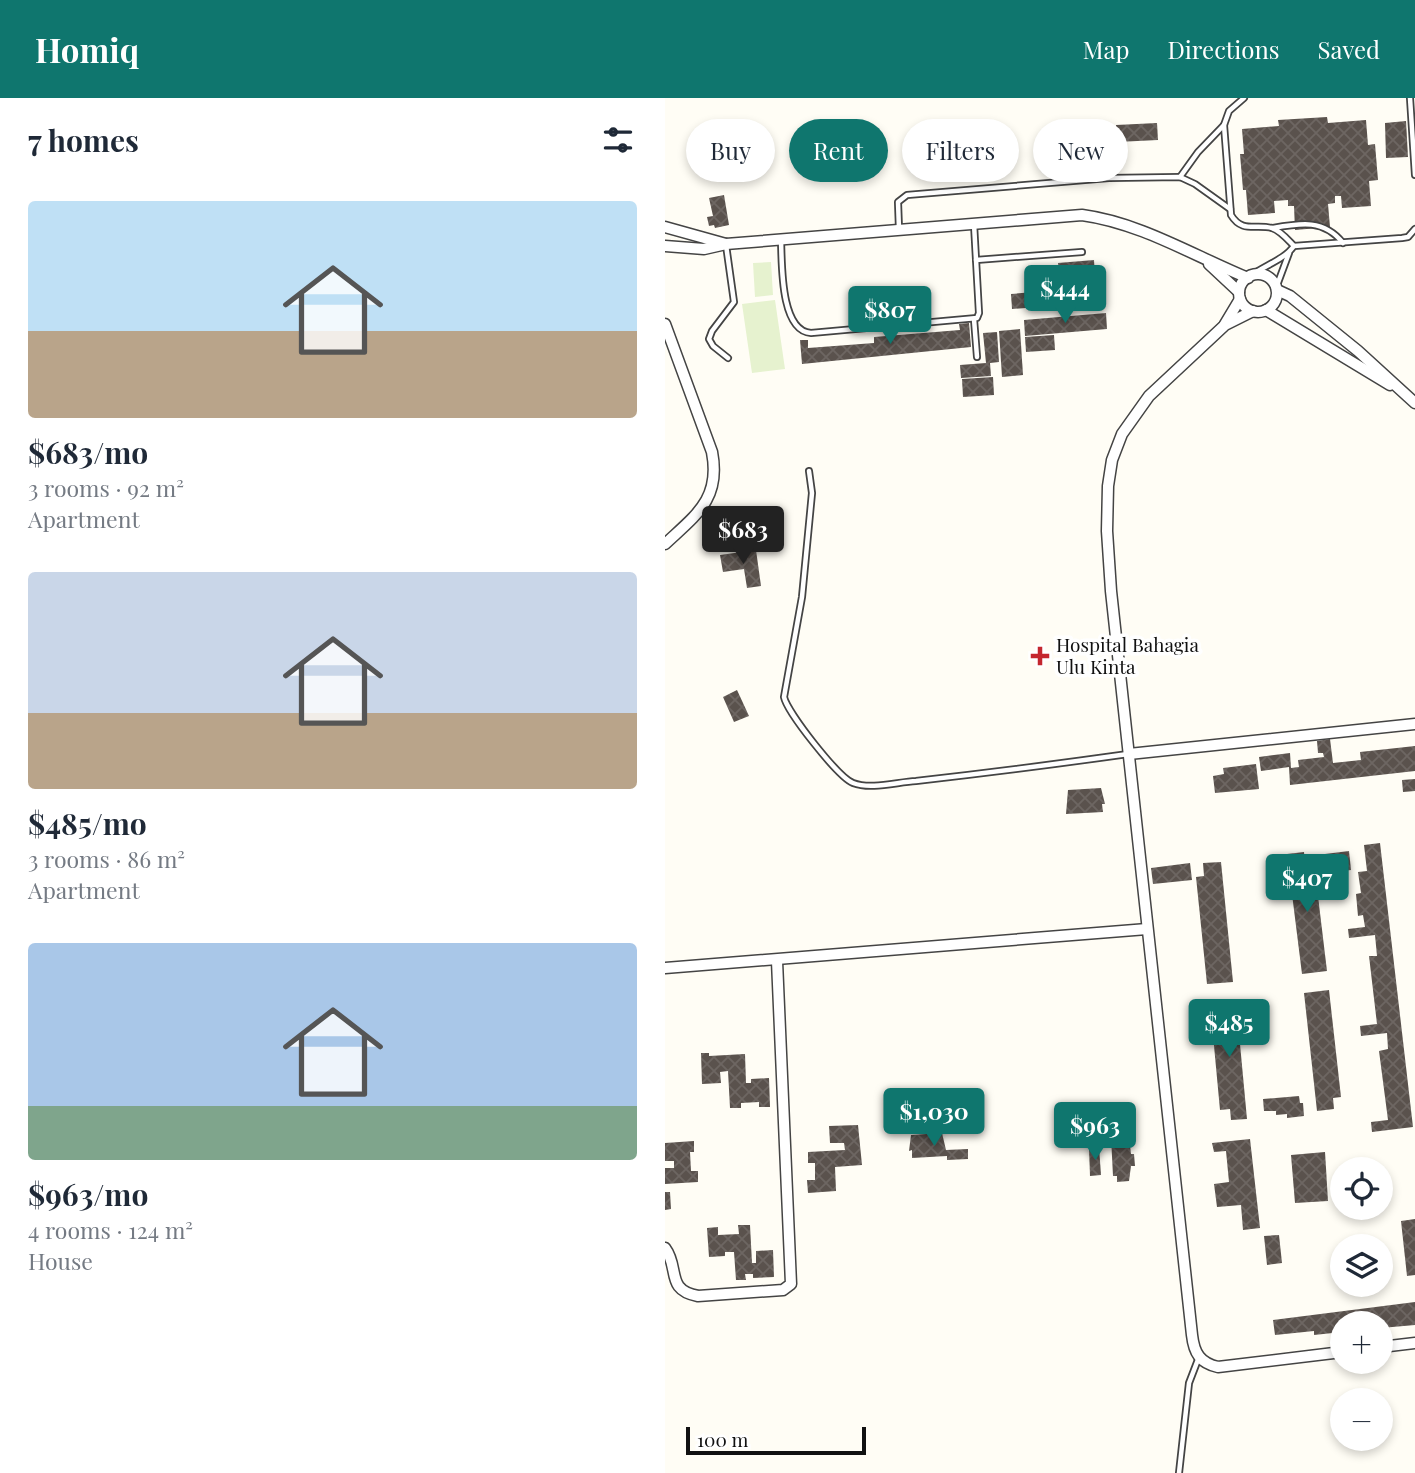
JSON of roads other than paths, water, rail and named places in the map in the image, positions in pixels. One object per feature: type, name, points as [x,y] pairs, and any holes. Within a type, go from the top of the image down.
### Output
[{"type":"street","points":[[665,246],[704,249],[726,244],[974,223],[1082,215],[1100,218],[1156,237],[1206,261],[1250,276],[1266,276],[1276,289],[1290,296],[1358,351],[1415,403]]},
{"type":"street","points":[[665,227],[726,244]]},
{"type":"street","points":[[1206,261],[1240,295]]},
{"type":"street","points":[[1250,276],[1240,286],[1240,295],[1243,304],[1254,311]]},
{"type":"street","points":[[1266,310],[1275,302],[1276,289]]},
{"type":"street","points":[[1225,325],[1240,295]]},
{"type":"street","points":[[1330,1353],[1218,1367],[1199,1357],[1192,1335],[1111,591],[1107,531],[1108,486],[1112,460],[1122,434],[1149,396],[1225,325],[1254,311],[1266,310],[1405,394]]},
{"type":"street","points":[[665,324],[712,452],[713,470],[707,504],[665,544]]},
{"type":"street","points":[[1129,754],[1415,724]]},
{"type":"street","points":[[665,968],[1147,929]]},
{"type":"street","points":[[665,1248],[669,1254],[673,1281],[689,1295],[783,1290],[791,1284],[777,961]]},
{"type":"street","points":[[1393,1346],[1415,1343]]},
{"type":"lane","points":[[1244,98],[1229,111],[1224,125],[1230,209],[1236,222],[1241,226],[1273,228],[1293,224],[1319,225],[1334,231],[1343,243]]},
{"type":"lane","points":[[1410,98],[1414,117],[1415,176]]},
{"type":"lane","points":[[1180,177],[1198,152],[1224,125]]},
{"type":"lane","points":[[899,229],[898,202],[907,195],[1109,178],[1180,177],[1195,184],[1230,209]]},
{"type":"lane","points":[[974,223],[979,313],[974,319],[977,357]]},
{"type":"lane","points":[[1273,228],[1294,246],[1408,237],[1415,229]]},
{"type":"lane","points":[[781,240],[789,312],[797,327],[806,333],[974,319]]},
{"type":"lane","points":[[726,244],[734,302],[709,339],[713,346],[728,358]]},
{"type":"lane","points":[[1276,289],[1294,246]]},
{"type":"lane","points":[[977,260],[1082,252]]},
{"type":"lane","points":[[1250,276],[1290,253]]},
{"type":"lane","points":[[809,471],[813,493],[805,570],[796,635],[783,697],[789,710],[840,775],[853,783],[873,785],[982,774],[1129,754]]},
{"type":"lane","points":[[1179,1473],[1189,1383],[1199,1357]]},
{"type":"place","name":"Hospital Bahagia Ulu Kinta","points":[[1040,656]]}]
